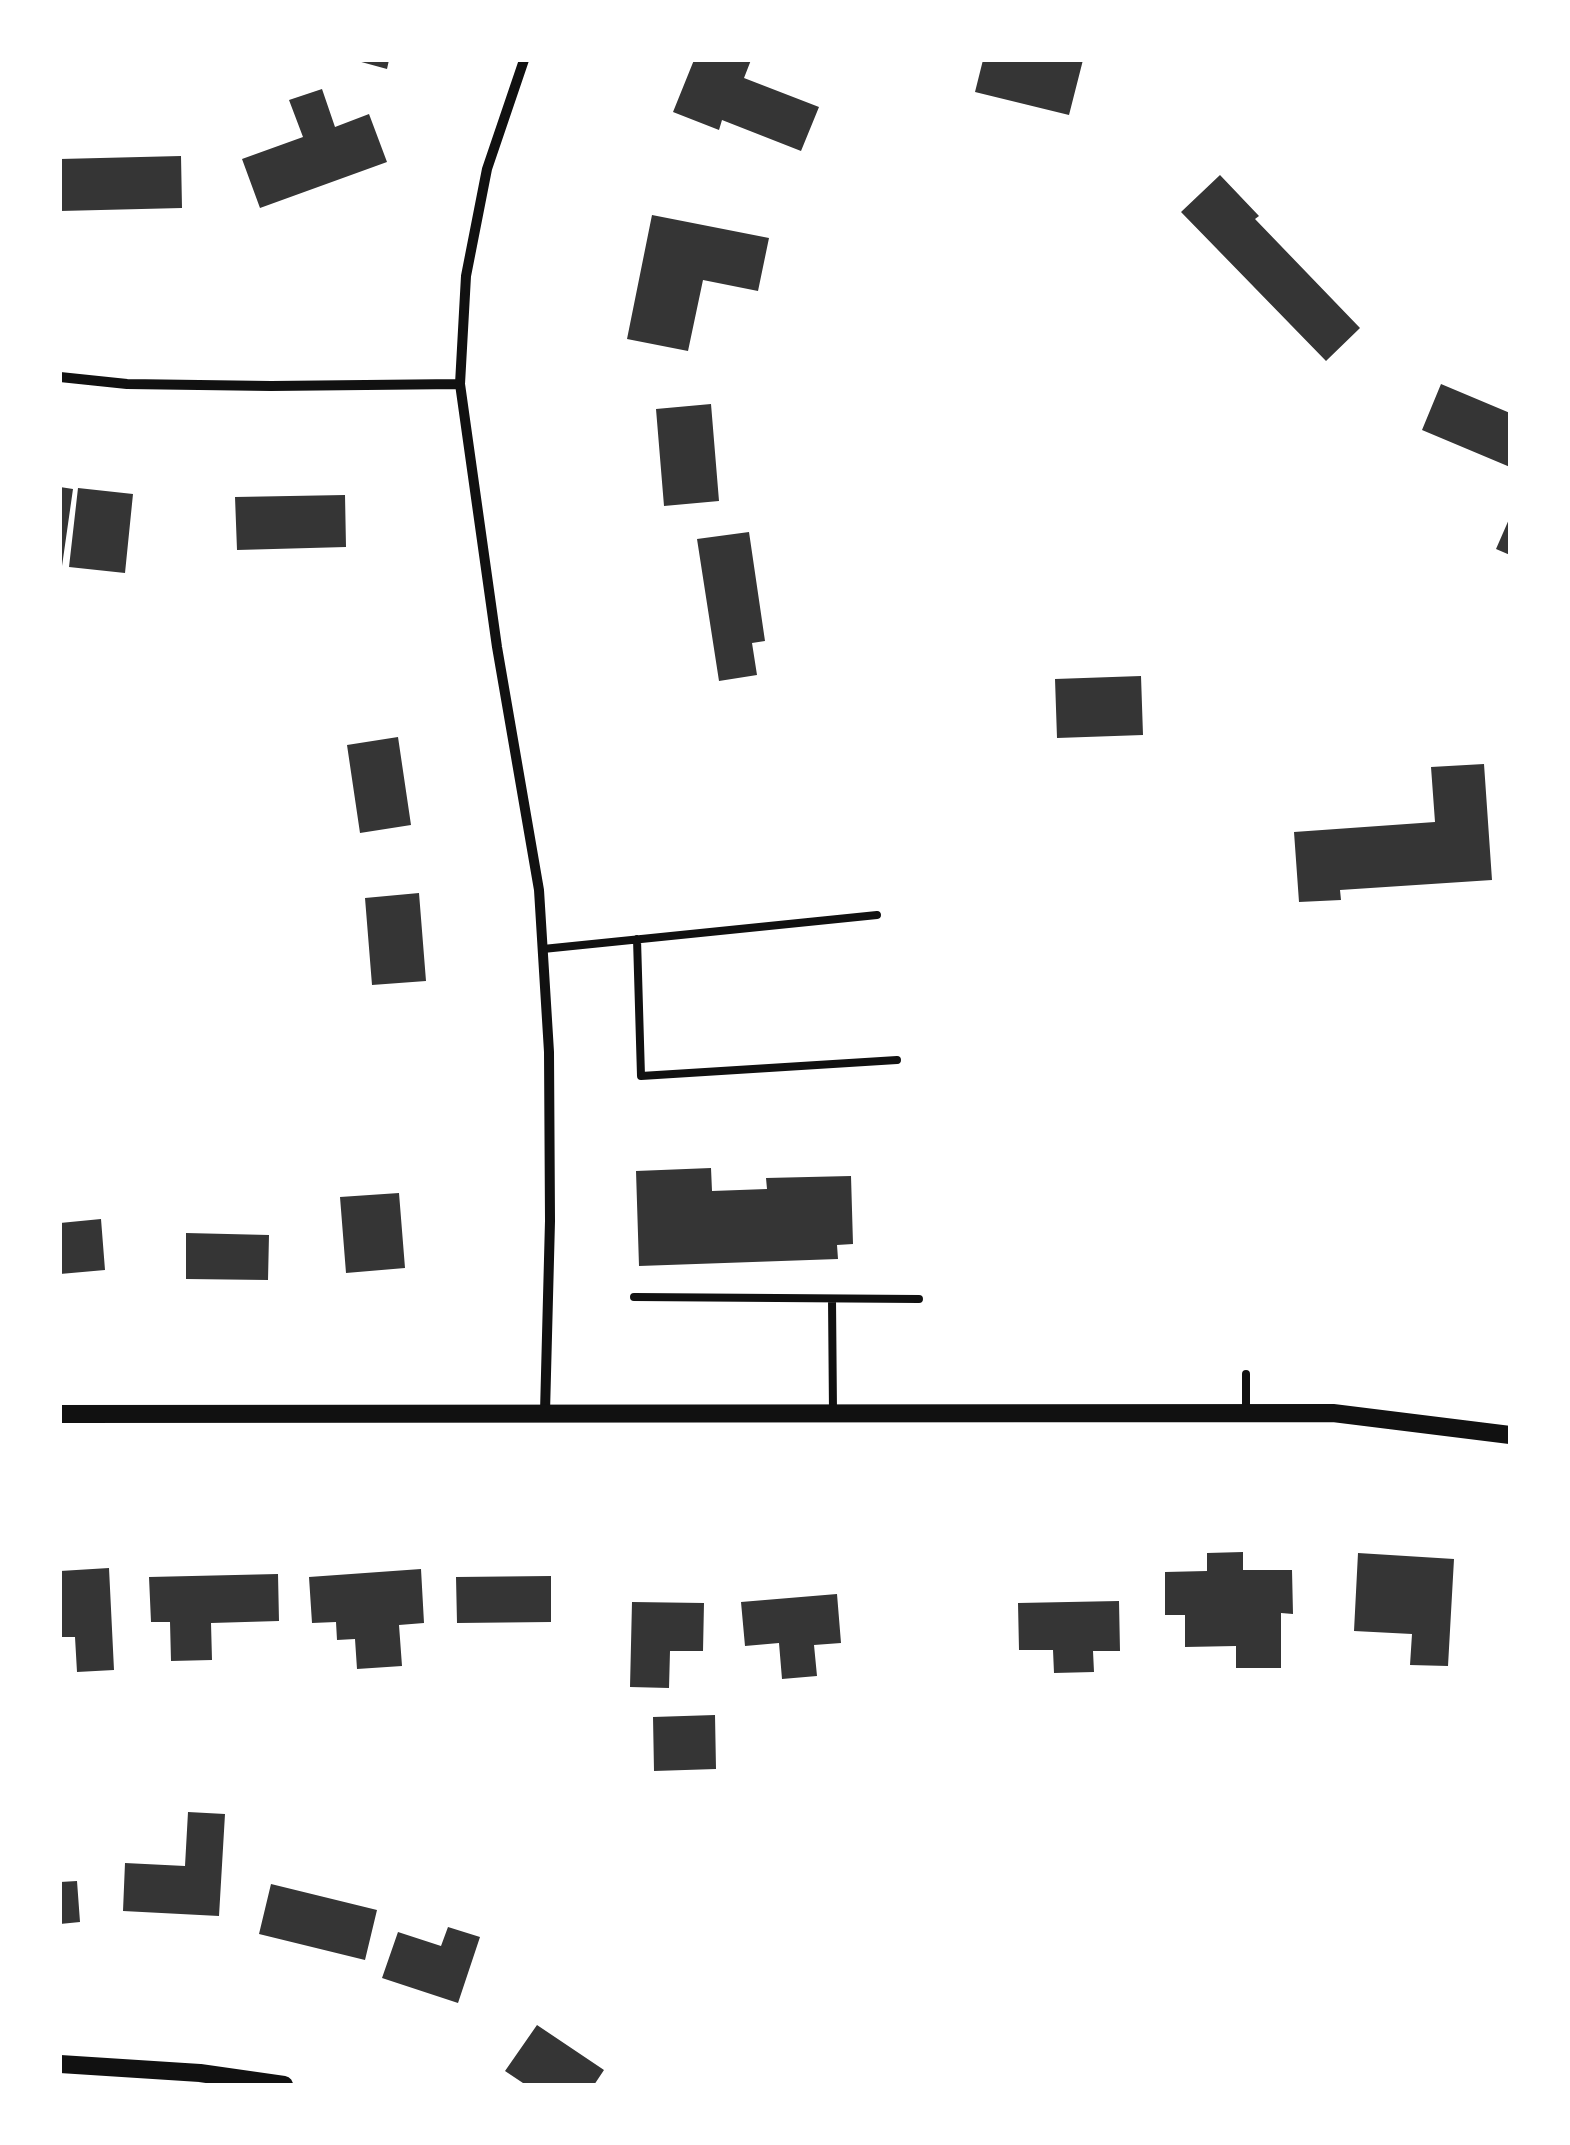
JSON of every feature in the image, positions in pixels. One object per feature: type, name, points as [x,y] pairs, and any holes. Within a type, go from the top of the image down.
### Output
[{"type":"street","points":[[524,60],[487,168],[466,276],[460,384],[497,647],[539,890],[550,1052],[545,1412]]},
{"type":"street","points":[[60,377],[127,384],[460,384]]},
{"type":"street","points":[[60,1414],[1333,1413],[1510,1435]]},
{"type":"street","points":[[60,2064],[200,2073],[284,2085]]},
{"type":"lane","points":[[543,949],[877,915]]},
{"type":"lane","points":[[637,939],[641,1076],[898,1060]]},
{"type":"lane","points":[[634,1296],[919,1299]]},
{"type":"lane","points":[[832,1299],[833,1412]]},
{"type":"lane","points":[[1246,1374],[1246,1412]]},
{"type":"building","points":[[354,60],[389,60],[387,69]]},
{"type":"building","points":[[694,60],[751,60],[744,78],[819,107],[801,151],[722,120],[719,130],[673,112]]},
{"type":"building","points":[[983,60],[1083,60],[1069,115],[975,92]]},
{"type":"building","points":[[322,89],[335,127],[369,114],[387,162],[260,208],[242,159],[303,137],[289,100]]},
{"type":"building","points":[[181,156],[182,208],[60,211],[60,159]]},
{"type":"building","points":[[1220,175],[1259,216],[1255,219],[1360,328],[1326,361],[1181,212]]},
{"type":"building","points":[[652,215],[769,238],[758,291],[703,280],[688,351],[627,339]]},
{"type":"building","points":[[1441,384],[1510,413],[1510,467],[1422,430]]},
{"type":"building","points":[[711,404],[719,501],[664,506],[656,409]]},
{"type":"building","points":[[60,487],[73,489],[62,566],[60,566]]},
{"type":"building","points":[[78,488],[133,494],[125,573],[69,567]]},
{"type":"building","points":[[345,495],[346,547],[237,550],[235,497]]},
{"type":"building","points":[[1510,517],[1510,555],[1496,549]]},
{"type":"building","points":[[749,532],[765,641],[752,643],[757,675],[719,681],[697,539]]},
{"type":"building","points":[[1141,676],[1143,735],[1057,738],[1055,679]]},
{"type":"building","points":[[398,737],[411,825],[360,833],[347,745]]},
{"type":"building","points":[[1484,764],[1492,880],[1340,890],[1341,900],[1299,902],[1294,832],[1435,822],[1431,767]]},
{"type":"building","points":[[419,893],[426,981],[372,985],[365,898]]},
{"type":"building","points":[[711,1168],[712,1191],[767,1189],[766,1178],[851,1176],[853,1244],[837,1245],[838,1259],[639,1266],[636,1171]]},
{"type":"building","points":[[399,1193],[405,1268],[346,1273],[340,1197]]},
{"type":"building","points":[[101,1219],[105,1270],[60,1274],[60,1223]]},
{"type":"building","points":[[186,1233],[269,1235],[268,1280],[186,1279]]},
{"type":"building","points":[[1243,1552],[1243,1570],[1292,1570],[1293,1614],[1281,1613],[1281,1668],[1236,1668],[1236,1646],[1185,1647],[1185,1615],[1165,1615],[1165,1572],[1207,1571],[1207,1553]]},
{"type":"building","points":[[1358,1553],[1454,1559],[1448,1666],[1410,1665],[1412,1634],[1354,1631]]},
{"type":"building","points":[[109,1568],[114,1670],[77,1672],[75,1637],[60,1637],[60,1571]]},
{"type":"building","points":[[421,1569],[424,1623],[399,1625],[402,1666],[357,1669],[355,1639],[337,1640],[336,1622],[312,1623],[309,1577]]},
{"type":"building","points":[[278,1574],[279,1621],[211,1623],[212,1660],[171,1661],[170,1622],[151,1622],[149,1577]]},
{"type":"building","points":[[551,1576],[551,1622],[457,1623],[456,1577]]},
{"type":"building","points":[[837,1594],[841,1643],[814,1645],[817,1676],[782,1679],[779,1643],[745,1646],[741,1602]]},
{"type":"building","points":[[1119,1601],[1120,1651],[1093,1651],[1094,1672],[1054,1673],[1053,1650],[1019,1650],[1018,1603]]},
{"type":"building","points":[[632,1602],[704,1603],[703,1651],[670,1651],[669,1688],[630,1687]]},
{"type":"building","points":[[715,1715],[716,1769],[654,1771],[653,1717]]},
{"type":"building","points":[[188,1812],[225,1814],[219,1916],[123,1911],[125,1863],[185,1866]]},
{"type":"building","points":[[77,1881],[80,1922],[60,1924],[60,1882]]},
{"type":"building","points":[[271,1884],[377,1910],[365,1960],[259,1934]]},
{"type":"building","points":[[448,1927],[480,1937],[458,2003],[382,1978],[398,1932],[441,1946]]},
{"type":"building","points":[[537,2025],[604,2070],[594,2085],[526,2085],[505,2071]]}]
